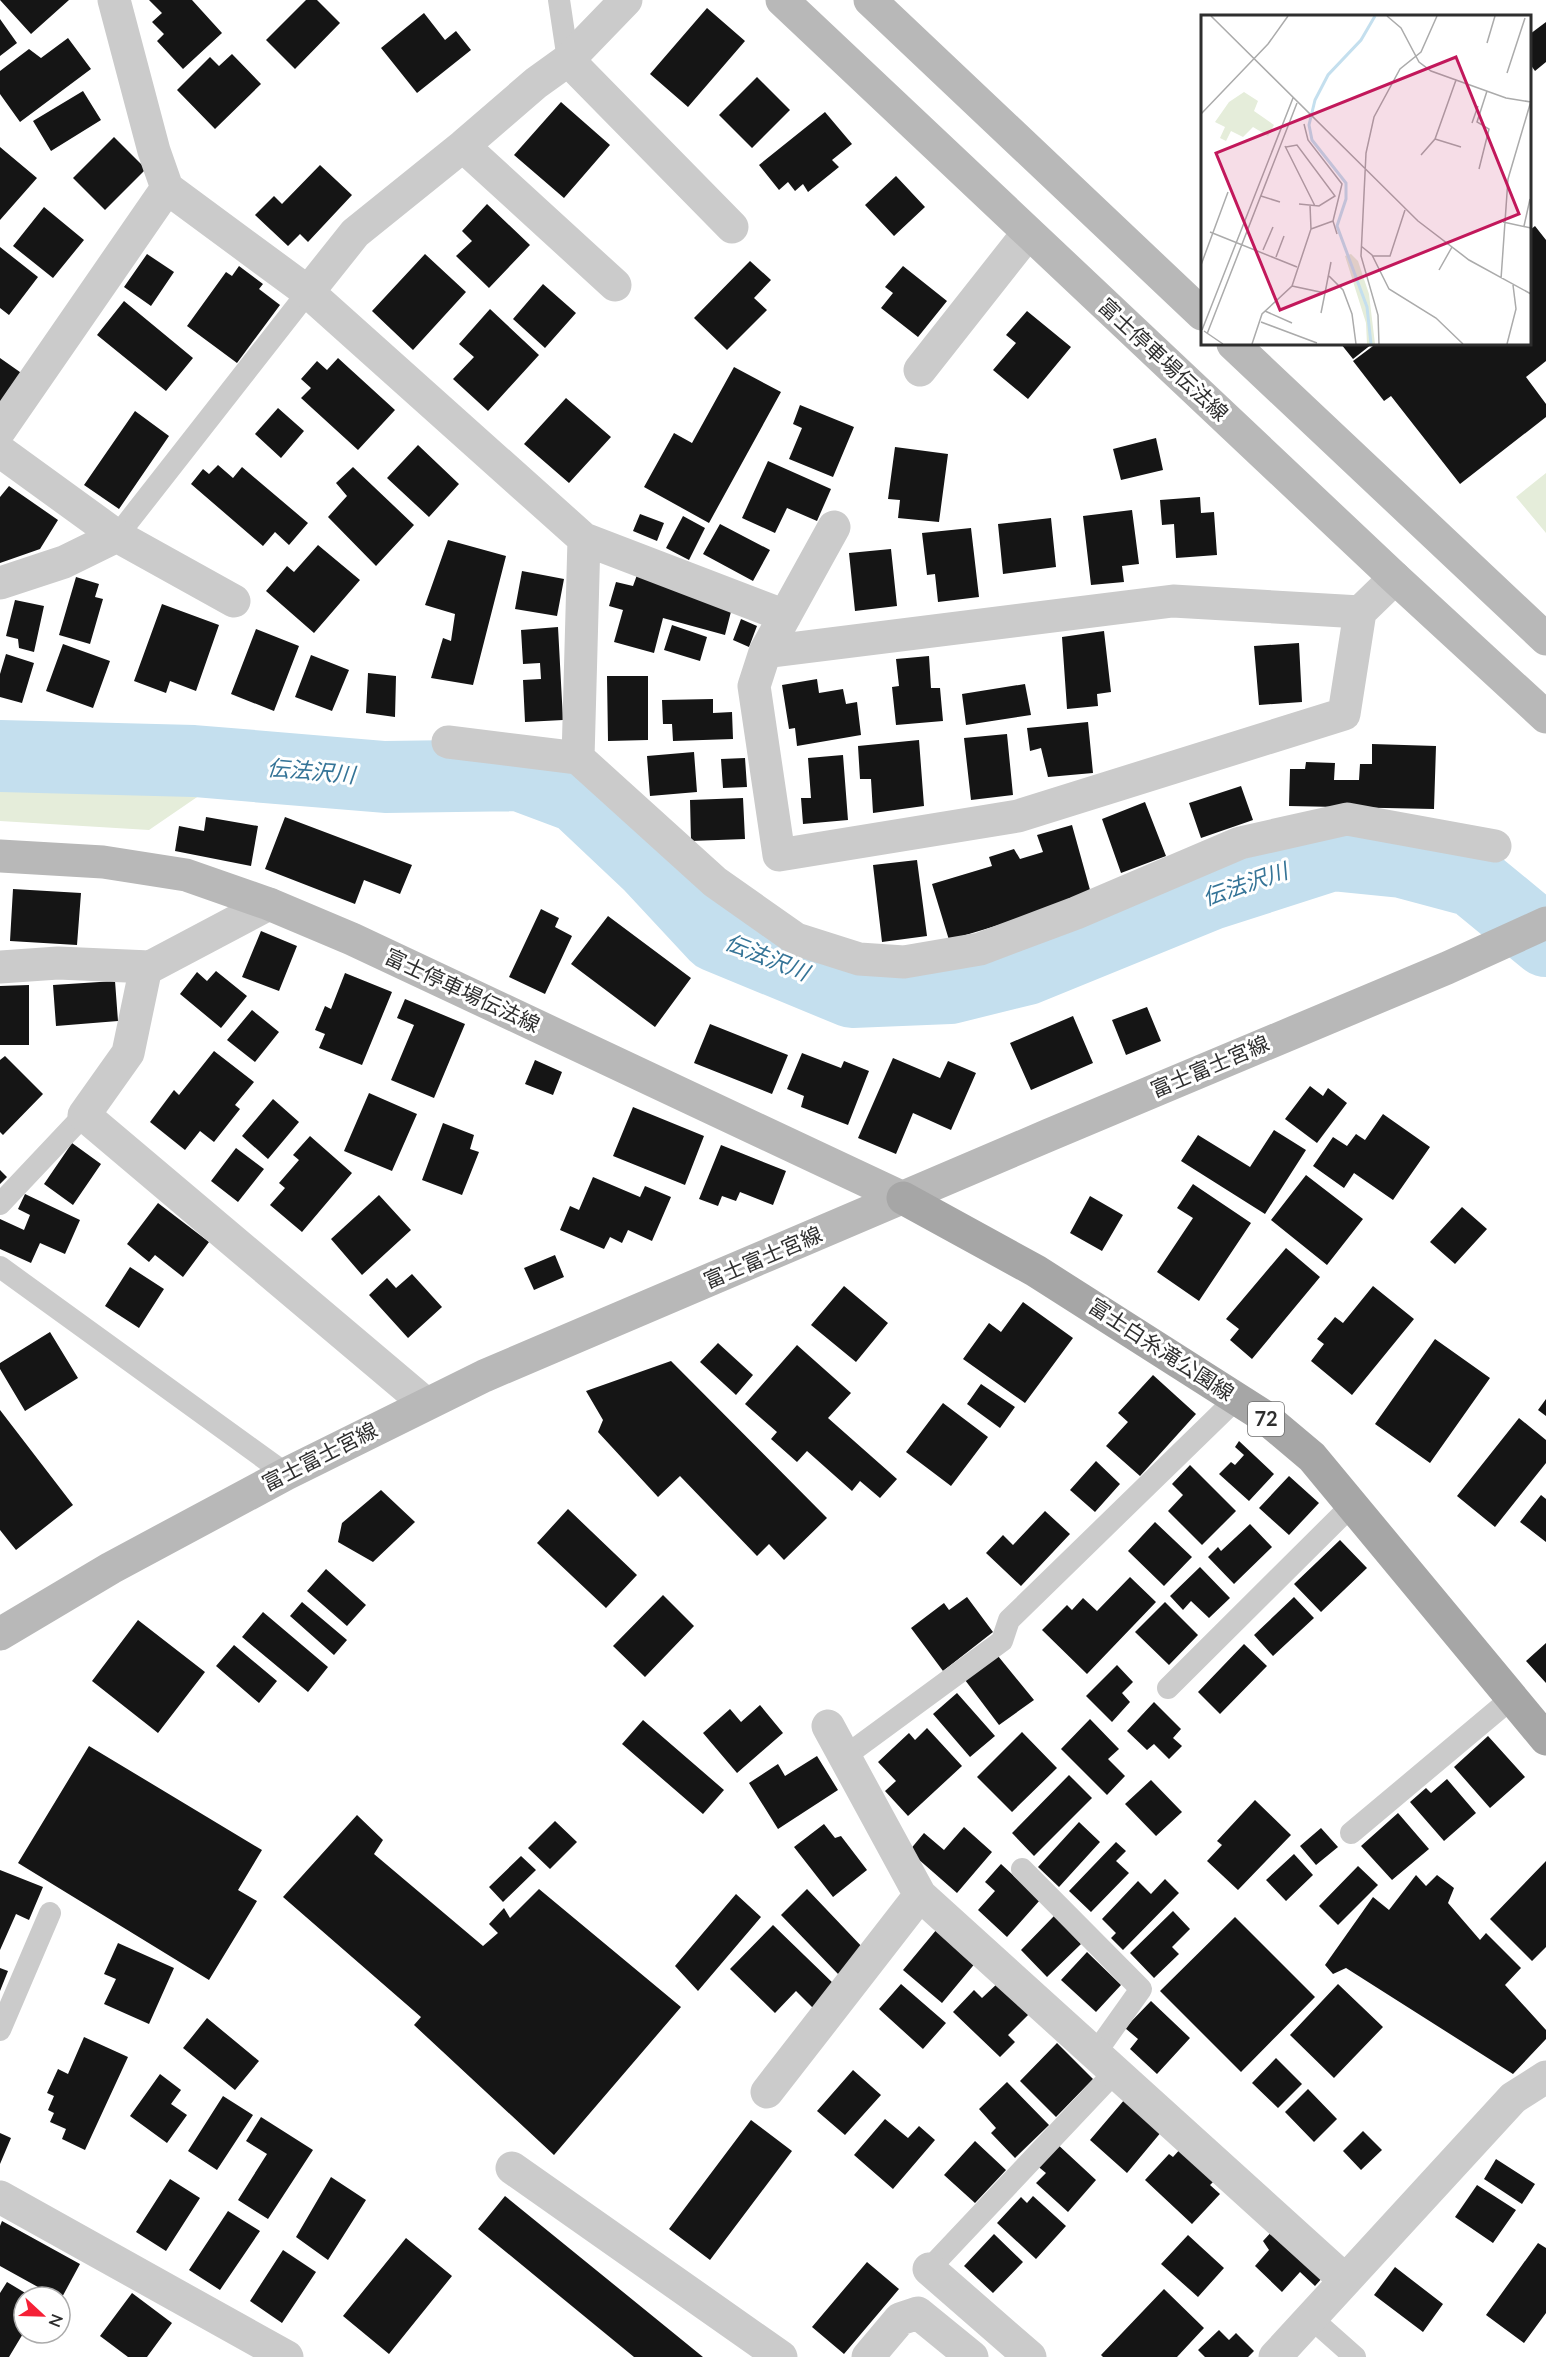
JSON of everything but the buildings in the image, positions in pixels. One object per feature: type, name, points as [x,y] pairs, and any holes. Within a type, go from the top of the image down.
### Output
[{"type":"main road","name":"富士停車場伝法線","points":[[782,0],[1395,578],[1546,717]]},
{"type":"main road","points":[[870,0],[1201,312]]},
{"type":"main road","points":[[1234,345],[1546,639]]},
{"type":"main road","name":"富士停車場伝法線","points":[[0,856],[103,862],[186,875],[268,904],[352,939],[903,1198]]},
{"type":"main road","name":"富士富士宮線","points":[[0,1634],[111,1568],[286,1474],[425,1403],[1447,968],[1546,923]]},
{"type":"main road","name":"富士白糸滝公園線","points":[[903,1198],[1036,1270],[1262,1415],[1312,1457],[1546,1739]]},
{"type":"street","points":[[114,0],[154,151],[167,188],[308,292],[584,539],[785,616]]},
{"type":"street","points":[[308,292],[355,233],[463,146],[536,83],[568,60],[626,0]]},
{"type":"street","points":[[568,60],[732,227]]},
{"type":"street","points":[[463,146],[615,285]]},
{"type":"street","points":[[0,430],[167,188]]},
{"type":"street","points":[[920,369],[1028,233]]},
{"type":"street","points":[[0,451],[117,536],[234,601]]},
{"type":"street","points":[[834,527],[765,652],[754,686],[779,855],[1018,816],[1344,714],[1360,612],[1395,578]]},
{"type":"street","points":[[0,583],[64,562],[117,536]]},
{"type":"street","points":[[578,758],[584,539]]},
{"type":"street","points":[[765,652],[1173,601],[1360,612]]},
{"type":"street","points":[[448,742],[578,758],[724,888],[796,939],[860,959],[904,962],[980,949],[1076,912],[1240,843],[1347,819],[1495,846]]},
{"type":"street","points":[[0,967],[58,963],[146,968],[268,904]]},
{"type":"street","points":[[146,968],[128,1053],[84,1116],[425,1403]]},
{"type":"street","points":[[828,1726],[920,1895],[1345,2280]]},
{"type":"street","points":[[767,2092],[920,1895]]},
{"type":"street","points":[[1275,2357],[1513,2098],[1546,2077]]},
{"type":"street","points":[[512,2168],[781,2357]]},
{"type":"street","points":[[0,2197],[287,2357]]},
{"type":"street","points":[[929,2268],[1030,2357]]},
{"type":"street","points":[[868,2357],[900,2319],[918,2313],[972,2357]]},
{"type":"lane","points":[[559,0],[568,60]]},
{"type":"lane","points":[[117,536],[308,292]]},
{"type":"lane","points":[[0,1204],[84,1116]]},
{"type":"lane","points":[[0,1267],[286,1474]]},
{"type":"lane","points":[[844,1757],[1002,1641],[1009,1620],[1236,1399]]},
{"type":"lane","points":[[1168,1688],[1352,1504]]},
{"type":"lane","points":[[1351,1833],[1512,1698]]},
{"type":"lane","points":[[929,2268],[1104,2064],[1141,1989],[1022,1869]]},
{"type":"lane","points":[[0,2030],[50,1913]]},
{"type":"lane","points":[[1311,2318],[1355,2357]]},
{"type":"green space","points":[[1546,473],[1546,533],[1516,497]]},
{"type":"green space","points":[[0,722],[123,733],[235,733],[236,791],[203,793],[149,830],[0,821]]},
{"type":"waterway","name":"伝法沢川","points":[[0,756],[194,761],[385,777],[519,775],[578,797],[649,864],[716,936],[852,992],[950,988],[1027,969],[1211,894],[1332,855],[1402,862],[1473,881],[1546,941]]}]
